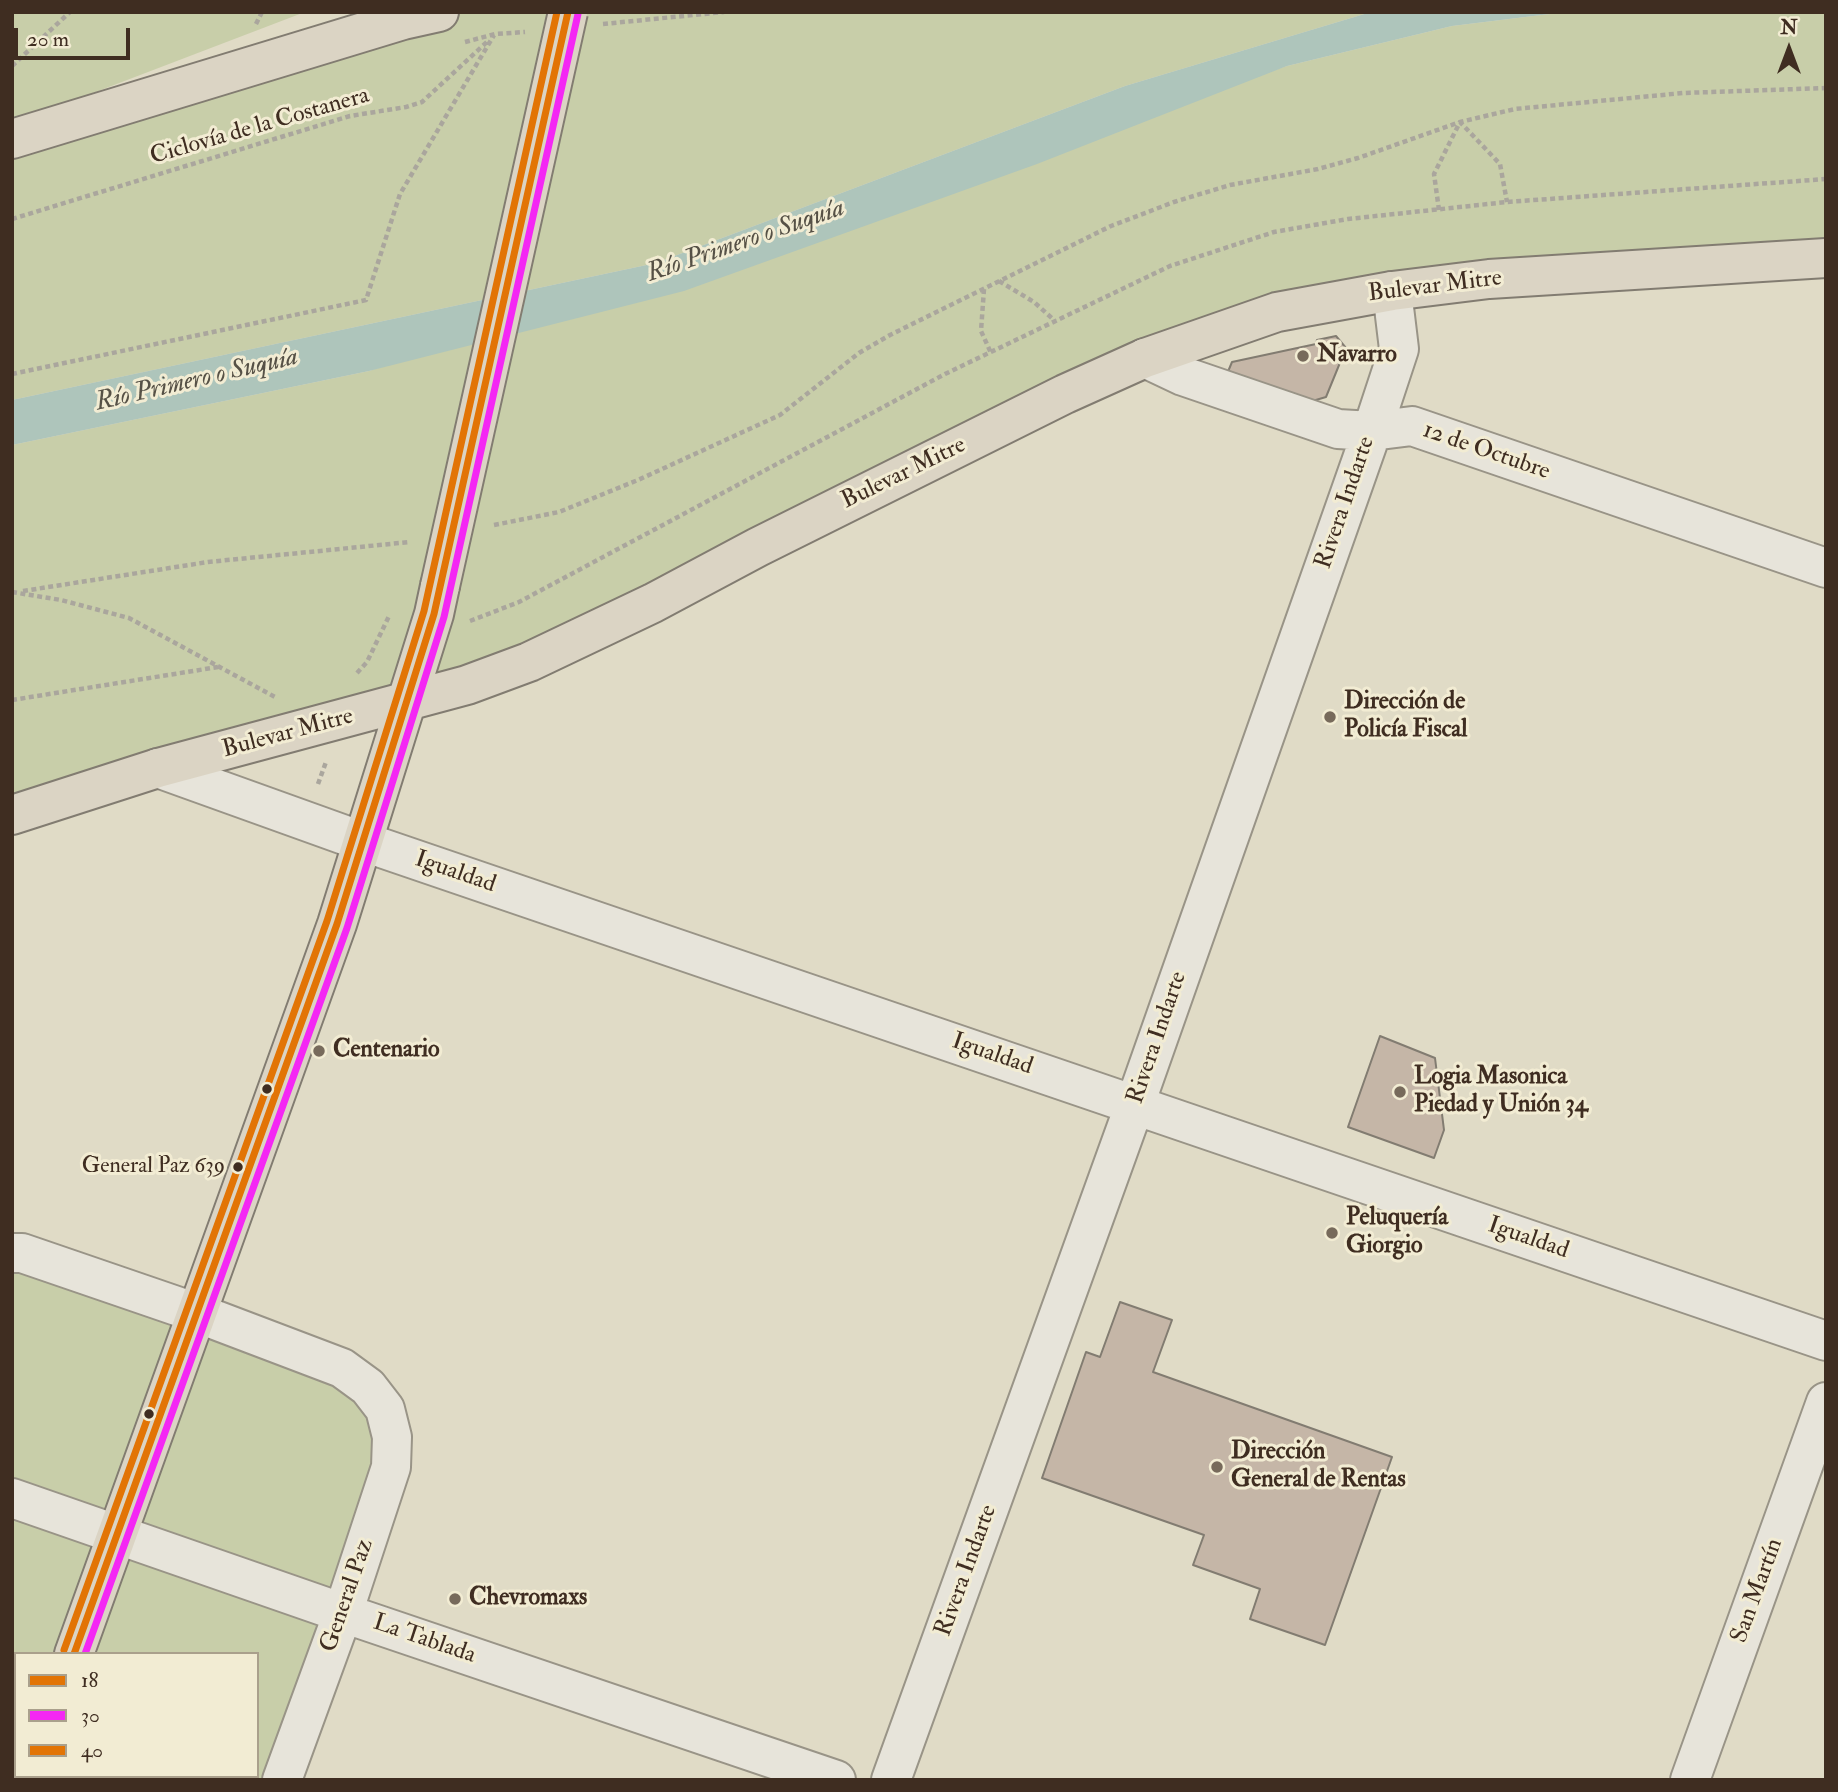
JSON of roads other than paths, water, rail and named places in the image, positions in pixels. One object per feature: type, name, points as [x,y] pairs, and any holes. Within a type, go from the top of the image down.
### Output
[{"type":"main road","points":[[12,139],[439,12]]},
{"type":"main road","points":[[75,1652],[364,842],[407,702],[440,586],[568,12]]},
{"type":"main road","name":"Bulevar Mitre","points":[[12,815],[158,768],[467,685],[529,662],[653,603],[758,547],[1065,394],[1145,358],[1277,312],[1392,291],[1502,278],[1826,258]]},
{"type":"street","name":"Rivera Indarte","points":[[891,1780],[1135,1104],[1372,430],[1399,349],[1392,291]]},
{"type":"street","name":"12 de Octubre","points":[[1145,358],[1183,376],[1338,429],[1372,430],[1412,426],[1826,568]]},
{"type":"street","name":"Igualdad","points":[[158,768],[364,842],[1826,1341]]},
{"type":"street","points":[[12,1252],[22,1253],[197,1313]]},
{"type":"street","name":"General Paz","points":[[197,1313],[342,1368],[368,1387],[385,1409],[392,1437],[391,1467],[343,1613],[282,1780]]},
{"type":"street","name":"San Martín","points":[[1690,1780],[1826,1402]]},
{"type":"street","name":"La Tablada","points":[[12,1498],[836,1780]]},
{"type":"water","name":"Río Primero o Suquía","points":[[1371,12],[1566,12],[1452,26],[1287,66],[1037,164],[684,291],[369,371],[12,445],[12,400],[656,263],[1125,86]]},
{"type":"place","name":"Navarro","points":[[1303,356]]},
{"type":"place","name":"Dirección de Policía Fiscal","points":[[1330,717]]},
{"type":"place","name":"Centenario","points":[[319,1051]]},
{"type":"place","name":"Logia Masonica Piedad y Unión 34","points":[[1400,1092]]},
{"type":"place","name":"General Paz 639","points":[[238,1167]]},
{"type":"place","name":"Peluquería Giorgio","points":[[1332,1233]]},
{"type":"place","name":"Dirección General de Rentas","points":[[1217,1467]]},
{"type":"place","name":"Chevromaxs","points":[[455,1599]]}]
